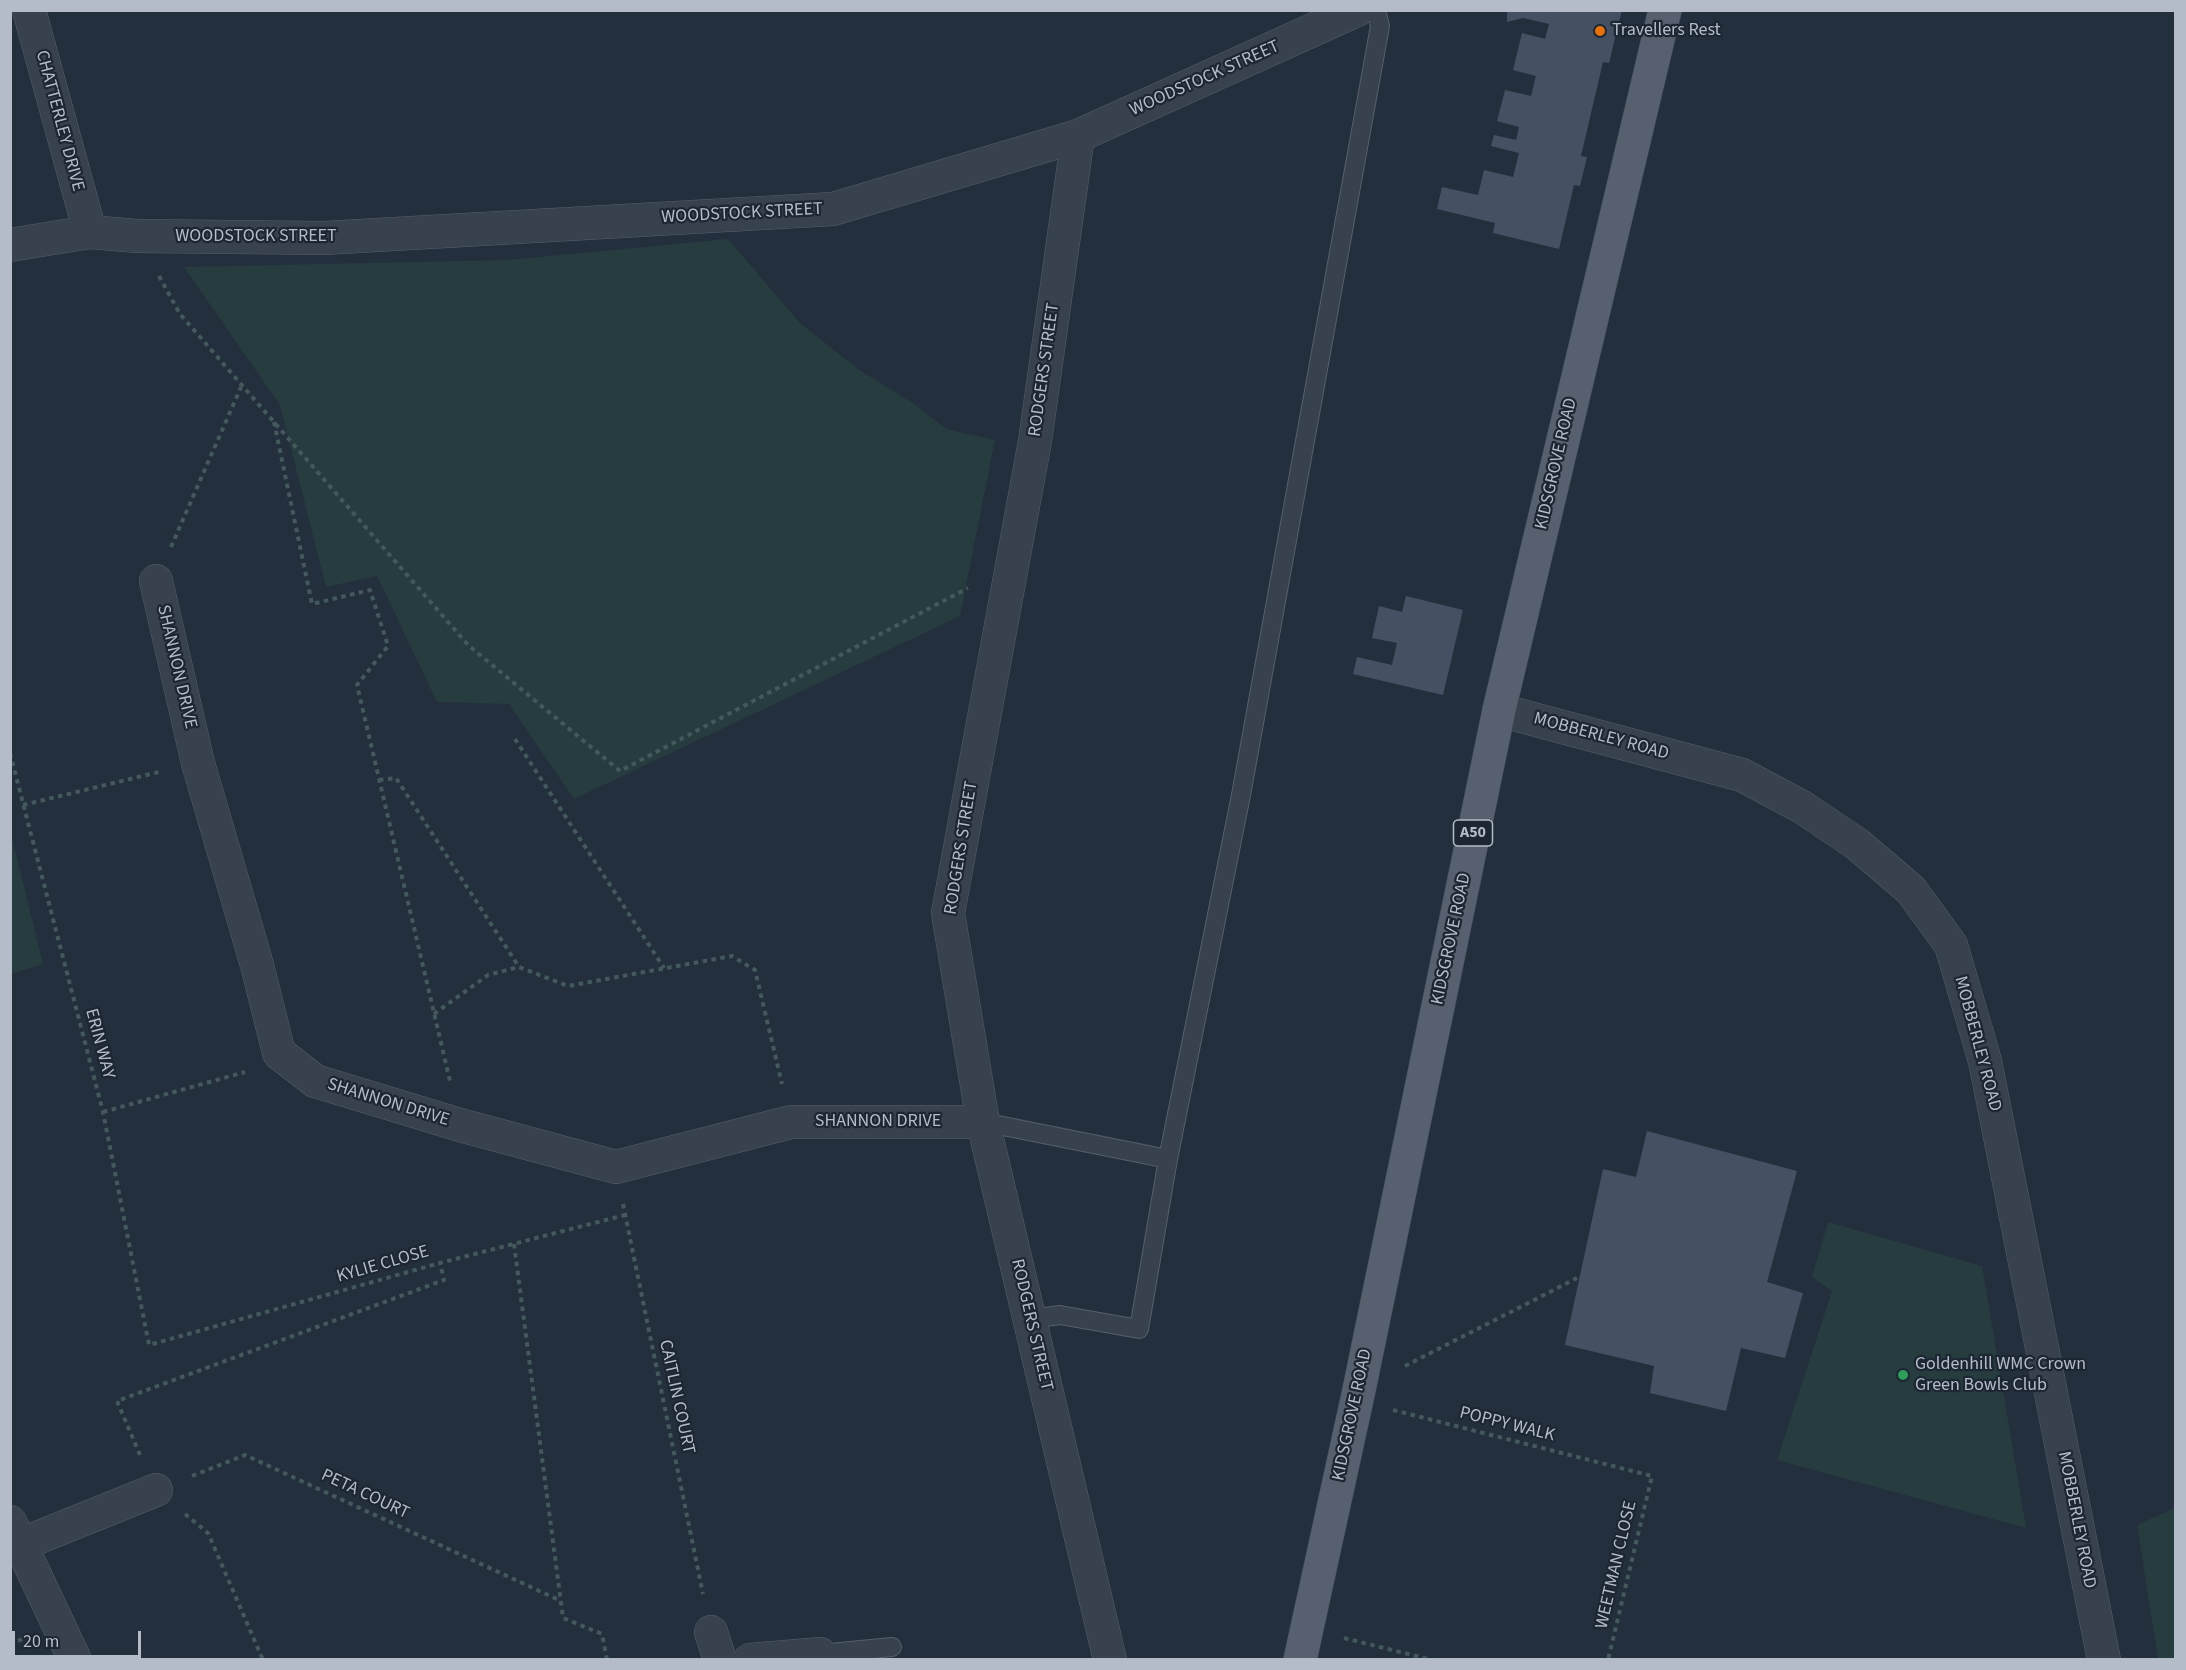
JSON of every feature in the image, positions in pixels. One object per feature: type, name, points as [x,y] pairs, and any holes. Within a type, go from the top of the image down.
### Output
[{"type":"main road","name":"KIDSGROVE ROAD","points":[[1304,1644],[1499,710],[1665,10]]},
{"type":"street","name":"CHATTERLEY DRIVE","points":[[29,10],[90,232]]},
{"type":"street","name":"WOODSTOCK STREET","points":[[10,245],[90,232],[137,236],[324,238],[833,209],[1078,136],[1357,10]]},
{"type":"street","name":"RODGERS STREET","points":[[1078,136],[1035,441],[948,913],[983,1122],[1110,1659]]},
{"type":"street","name":"SHANNON DRIVE","points":[[156,581],[198,763],[257,965],[279,1053],[315,1081],[460,1125],[616,1167],[791,1122],[983,1122]]},
{"type":"street","name":"MOBBERLEY ROAD","points":[[1499,710],[1742,775],[1802,807],[1857,844],[1911,890],[1951,945],[1985,1061],[2104,1659]]},
{"type":"street","points":[[75,1659],[16,1533],[156,1490]]},
{"type":"street","points":[[750,1659],[820,1654]]},
{"type":"lane","points":[[1030,1319],[1060,1315],[1139,1329],[1168,1159],[1241,795],[1380,26],[1376,10]]},
{"type":"lane","points":[[983,1122],[1168,1159]]},
{"type":"lane","points":[[820,1654],[892,1647]]},
{"type":"path","points":[[137,236],[180,314],[468,645],[620,771],[1012,565]]},
{"type":"path","points":[[156,581],[241,386]]},
{"type":"path","points":[[274,422],[312,604],[370,590],[388,646],[357,685],[460,1125]]},
{"type":"path","points":[[515,739],[664,968]]},
{"type":"path","name":"ERIN WAY","points":[[10,753],[103,1112],[149,1345]]},
{"type":"path","points":[[23,806],[198,763]]},
{"type":"path","points":[[379,780],[396,778],[519,968]]},
{"type":"path","points":[[434,1014],[488,975],[519,968],[568,986],[732,956],[755,970],[791,1122]]},
{"type":"path","points":[[103,1112],[289,1060]]},
{"type":"path","name":"CAITLIN COURT","points":[[616,1167],[715,1646]]},
{"type":"path","name":"KYLIE CLOSE","points":[[149,1345],[440,1263],[625,1215]]},
{"type":"path","points":[[514,1244],[562,1618],[602,1634],[607,1659]]},
{"type":"path","points":[[262,1659],[208,1533],[156,1490],[117,1401],[444,1280],[440,1263]]},
{"type":"path","points":[[1357,1395],[1577,1278]]},
{"type":"path","name":"POPPY WALK","points":[[1357,1395],[1652,1476]]},
{"type":"path","name":"PETA COURT","points":[[156,1490],[245,1455],[560,1600]]},
{"type":"path","name":"WEETMAN CLOSE","points":[[1608,1659],[1652,1476]]},
{"type":"path","points":[[1304,1644],[1432,1659]]},
{"type":"green space","points":[[728,239],[800,323],[858,369],[914,404],[946,429],[995,440],[960,616],[574,799],[509,704],[437,702],[377,576],[326,587],[280,405],[184,267],[507,260]]},
{"type":"green space","points":[[10,830],[43,964],[11,974],[10,974]]},
{"type":"green space","name":"Goldenhill WMC Crown Green Bowls Club","points":[[1828,1222],[1982,1266],[2026,1528],[1777,1460],[1832,1291],[1812,1277]]},
{"type":"green space","points":[[2175,1508],[2175,1659],[2158,1659],[2137,1525]]},
{"type":"building","points":[[1507,10],[1622,10],[1609,63],[1603,62],[1581,156],[1587,157],[1580,186],[1574,185],[1559,249],[1493,233],[1495,223],[1437,209],[1442,187],[1478,195],[1484,170],[1513,177],[1519,153],[1491,146],[1494,135],[1516,140],[1519,127],[1497,121],[1505,90],[1531,96],[1536,76],[1513,70],[1522,33],[1545,39],[1549,24],[1523,18],[1507,22]]},
{"type":"building","points":[[1406,596],[1463,610],[1443,695],[1353,674],[1357,657],[1392,665],[1397,643],[1372,638],[1379,606],[1402,612]]},
{"type":"building","points":[[1647,1131],[1797,1171],[1767,1282],[1803,1293],[1785,1358],[1741,1348],[1726,1411],[1650,1393],[1654,1366],[1565,1345],[1603,1169],[1636,1177]]},
{"type":"place","name":"Travellers Rest","points":[[1600,31]]},
{"type":"place","name":"Goldenhill WMC Crown Green Bowls Club","points":[[1903,1375]]}]
